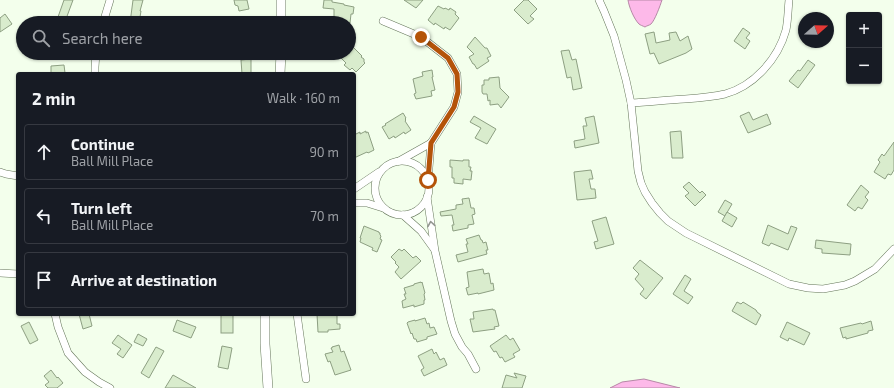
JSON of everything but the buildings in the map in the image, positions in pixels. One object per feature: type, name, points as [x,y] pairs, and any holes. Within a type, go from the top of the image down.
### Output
[{"type":"street","points":[[105,16],[110,0]]},
{"type":"street","points":[[281,0],[281,16]]},
{"type":"street","points":[[599,0],[614,36],[626,80],[641,183],[652,203],[668,221],[686,233],[789,284],[808,288],[823,289],[845,285],[856,281],[875,269],[894,249]]},
{"type":"street","points":[[630,103],[709,97],[726,94],[738,89],[761,72],[777,52],[782,42],[788,21],[789,0]]},
{"type":"street","points":[[383,21],[421,37],[448,58],[457,74],[458,92],[454,107],[431,143],[427,197],[436,251],[451,321],[455,334],[476,369]]},
{"type":"street","points":[[95,60],[95,72]]},
{"type":"street","points":[[280,72],[281,60]]},
{"type":"street","points":[[356,188],[389,164],[399,161],[431,143]]},
{"type":"street","points":[[399,161],[414,163],[423,170],[428,180]]},
{"type":"street","points":[[381,170],[376,180],[375,190],[378,200],[384,208]]},
{"type":"street","points":[[0,172],[16,176]]},
{"type":"street","points":[[356,203],[367,202],[393,213],[403,215],[417,210],[427,197]]},
{"type":"street","points":[[403,215],[422,231],[436,251]]},
{"type":"street","points":[[0,273],[16,274]]},
{"type":"street","points":[[55,316],[68,353],[85,372],[110,388]]},
{"type":"street","points":[[265,316],[268,388]]},
{"type":"street","points":[[297,316],[306,379]]},
{"type":"street","points":[[93,388],[99,382]]},
{"type":"shaded area","points":[[628,0],[662,0],[653,22],[645,27],[639,24],[635,19]]},
{"type":"shaded area","points":[[644,379],[680,388],[610,388],[622,382]]},
{"type":"route","points":[[421,37],[448,58],[457,74],[458,92],[454,107],[431,143],[428,180]]}]
